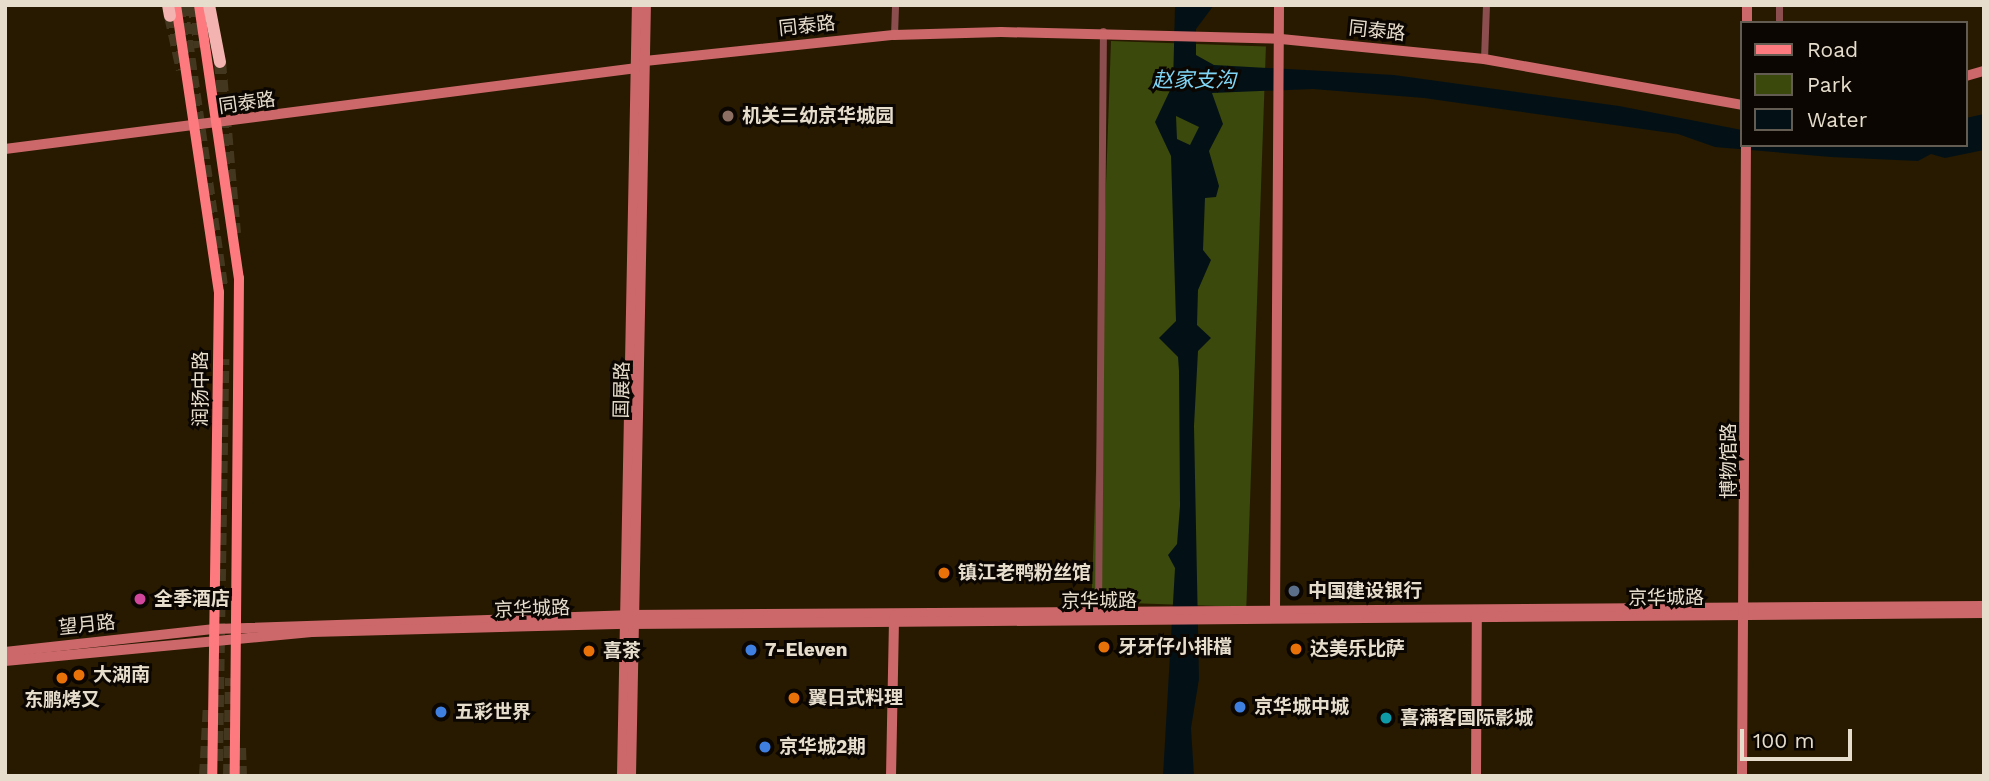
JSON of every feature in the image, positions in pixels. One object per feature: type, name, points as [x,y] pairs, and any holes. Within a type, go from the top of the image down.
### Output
[{"type":"highway","points":[[209,5],[220,62]]},
{"type":"main road","name":"润扬中路","points":[[199,5],[220,125],[239,278],[235,776]]},
{"type":"main road","name":"润扬中路","points":[[171,9],[198,127],[219,292],[212,776]]},
{"type":"street","name":"国展路","points":[[638,5],[641,64]]},
{"type":"street","name":"国展路","points":[[631,776],[631,619],[641,64],[646,5]]},
{"type":"street","points":[[894,35],[895,5]]},
{"type":"street","points":[[1275,611],[1281,39],[1279,5]]},
{"type":"street","points":[[1483,59],[1486,5]]},
{"type":"street","name":"同泰路","points":[[5,149],[220,125],[641,64],[894,35],[1103,31],[1281,39],[1483,59],[1741,104]]},
{"type":"street","points":[[1098,611],[1103,31]]},
{"type":"street","name":"博物馆路","points":[[1742,776],[1746,611],[1746,147]]},
{"type":"street","name":"京华城路","points":[[1746,611],[1984,606]]},
{"type":"street","name":"京华城路","points":[[894,616],[1098,611],[1157,615]]},
{"type":"street","name":"京华城路","points":[[1217,615],[1275,611],[1477,612]]},
{"type":"street","points":[[1476,776],[1477,612]]},
{"type":"street","name":"京华城路","points":[[215,634],[631,619],[1477,612],[1984,613]]},
{"type":"street","points":[[891,776],[894,616]]},
{"type":"street","name":"国展路","points":[[622,776],[631,619]]},
{"type":"street","name":"望月路","points":[[5,652],[215,634]]},
{"type":"street","name":"望月路","points":[[5,662],[215,634]]},
{"type":"green space","points":[[1111,41],[1266,46],[1246,607],[1091,602]]},
{"type":"water","name":"赵家支沟","points":[[1214,5],[1196,29],[1196,55],[1214,65],[1394,75],[1619,106],[1741,130],[1741,147],[1968,147],[1968,118],[1984,114],[1984,150],[1945,158],[1931,154],[1918,161],[1831,157],[1715,147],[1678,134],[1424,98],[1313,89],[1212,93],[1223,124],[1209,151],[1219,186],[1216,197],[1205,198],[1203,250],[1211,260],[1198,290],[1197,325],[1211,338],[1198,351],[1194,426],[1199,679],[1191,728],[1194,776],[1163,776],[1175,568],[1168,555],[1177,544],[1180,506],[1179,371],[1178,357],[1159,338],[1176,321],[1171,156],[1155,122],[1173,84],[1175,7]],"holes":[[[1176,116],[1199,127],[1190,145],[1177,139]]]},
{"type":"tunnel","points":[[182,5],[222,285]]},
{"type":"tunnel","points":[[193,5],[200,47]]},
{"type":"tunnel","points":[[170,16],[182,70]]},
{"type":"tunnel","points":[[220,62],[235,233]]},
{"type":"tunnel","points":[[217,761],[223,359]]},
{"type":"tunnel","points":[[229,776],[231,678]]},
{"type":"tunnel","points":[[205,776],[209,705]]},
{"type":"tunnel","points":[[240,748],[241,776]]},
{"type":"place","name":"机关三幼京华城园","points":[[728,116]]},
{"type":"place","name":"镇江老鸭粉丝馆","points":[[944,573]]},
{"type":"place","name":"中国建设银行","points":[[1294,591]]},
{"type":"place","name":"全季酒店","points":[[140,599]]},
{"type":"place","name":"牙牙仔小排檔","points":[[1104,647]]},
{"type":"place","name":"达美乐比萨","points":[[1296,649]]},
{"type":"place","name":"7-Eleven","points":[[751,650]]},
{"type":"place","name":"喜茶","points":[[589,651]]},
{"type":"place","name":"大湖南","points":[[79,675]]},
{"type":"place","name":"东鹏烤又","points":[[62,678]]},
{"type":"place","name":"翼日式料理","points":[[794,698]]},
{"type":"place","name":"京华城中城","points":[[1240,707]]},
{"type":"place","name":"五彩世界","points":[[441,712]]},
{"type":"place","name":"喜满客国际影城","points":[[1386,718]]},
{"type":"place","name":"京华城2期","points":[[765,747]]}]
